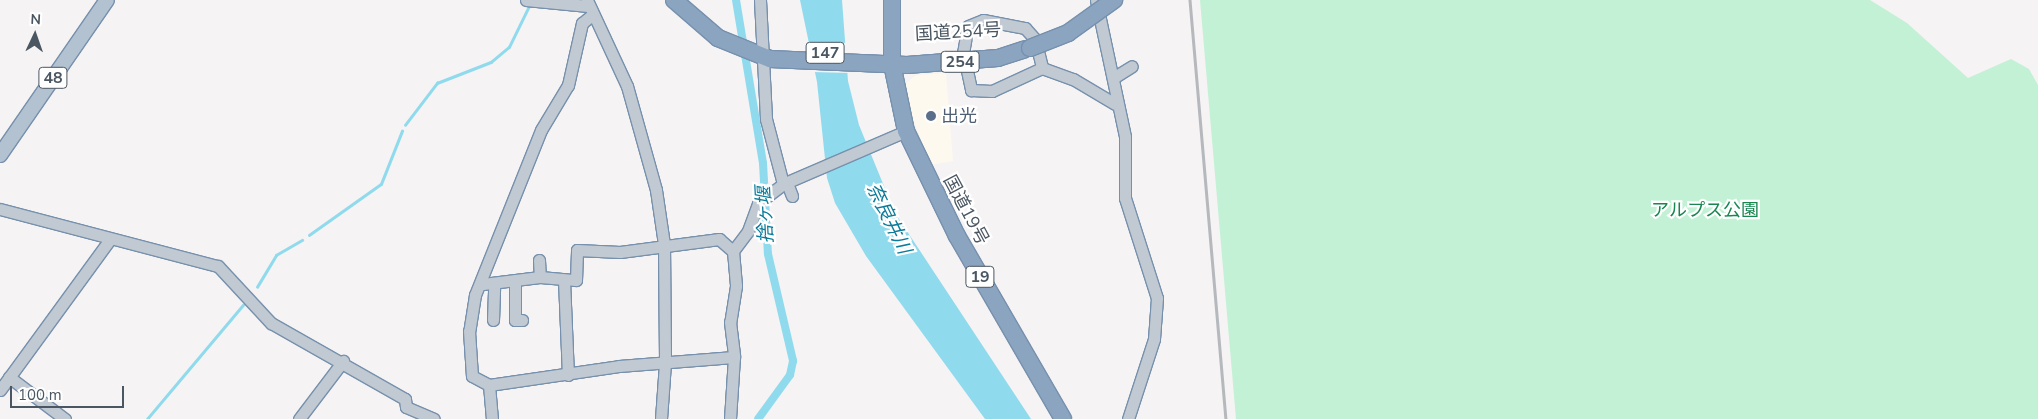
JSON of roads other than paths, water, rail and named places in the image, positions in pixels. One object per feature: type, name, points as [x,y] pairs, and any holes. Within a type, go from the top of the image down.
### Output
[{"type":"highway","name":"147","points":[[674,0],[705,29],[762,51],[886,59]]},
{"type":"highway","name":"147","points":[[688,0],[734,41]]},
{"type":"highway","name":"国道19号","points":[[892,0],[886,59],[906,131],[957,236],[1063,419]]},
{"type":"highway","name":"国道254号","points":[[886,59],[998,58],[1028,49],[1068,33],[1114,0]]},
{"type":"main road","name":"48","points":[[0,155],[107,0]]},
{"type":"street","points":[[526,0],[589,7]]},
{"type":"street","points":[[760,0],[769,142],[792,196]]},
{"type":"street","points":[[1096,0],[1113,78],[1115,104],[1125,137],[1125,198],[1157,298],[1154,339],[1128,419]]},
{"type":"street","points":[[589,7],[632,102],[656,190],[664,244],[666,364],[661,419]]},
{"type":"street","points":[[493,320],[488,284],[532,150],[568,85],[582,23],[589,7]]},
{"type":"street","points":[[1042,68],[1035,39],[1025,28],[983,20],[968,26],[964,57],[967,83],[980,92],[1042,68],[1073,79],[1115,104]]},
{"type":"street","points":[[1113,78],[1132,66]]},
{"type":"street","points":[[730,419],[734,357],[733,251],[748,231],[758,203],[787,183],[906,131]]},
{"type":"street","points":[[0,209],[218,266],[271,322],[343,361],[405,399],[406,407],[434,419]]},
{"type":"street","points":[[733,251],[713,237],[620,252],[577,250],[576,280],[540,277],[515,280],[488,284],[475,294],[469,349],[475,381],[489,385],[734,357]]},
{"type":"street","points":[[0,390],[110,239]]},
{"type":"street","points":[[539,260],[540,277]]},
{"type":"street","points":[[515,280],[515,320],[522,320]]},
{"type":"street","points":[[564,280],[568,375]]},
{"type":"street","points":[[300,419],[343,361]]},
{"type":"street","points":[[9,377],[65,419]]},
{"type":"street","points":[[489,385],[492,419]]},
{"type":"water","name":"奈良井川","points":[[800,0],[842,0],[848,81],[859,125],[895,213],[1031,419],[985,419],[866,256],[835,203],[827,178],[817,82]]},
{"type":"waterway","name":"捨ヶ堰","points":[[736,0],[763,163],[768,254],[793,361],[790,375],[758,419]]},
{"type":"waterway","points":[[405,125],[437,83],[491,62],[509,47],[529,6]]},
{"type":"waterway","points":[[309,235],[381,184],[402,131]]},
{"type":"waterway","points":[[257,287],[276,255],[302,240]]},
{"type":"waterway","points":[[147,419],[243,305]]},
{"type":"railway","points":[[1190,0],[1226,419]]},
{"type":"place","name":"出光","points":[[931,116]]},
{"type":"park label","name":"アルプス公園","points":[[1705,210]]}]
